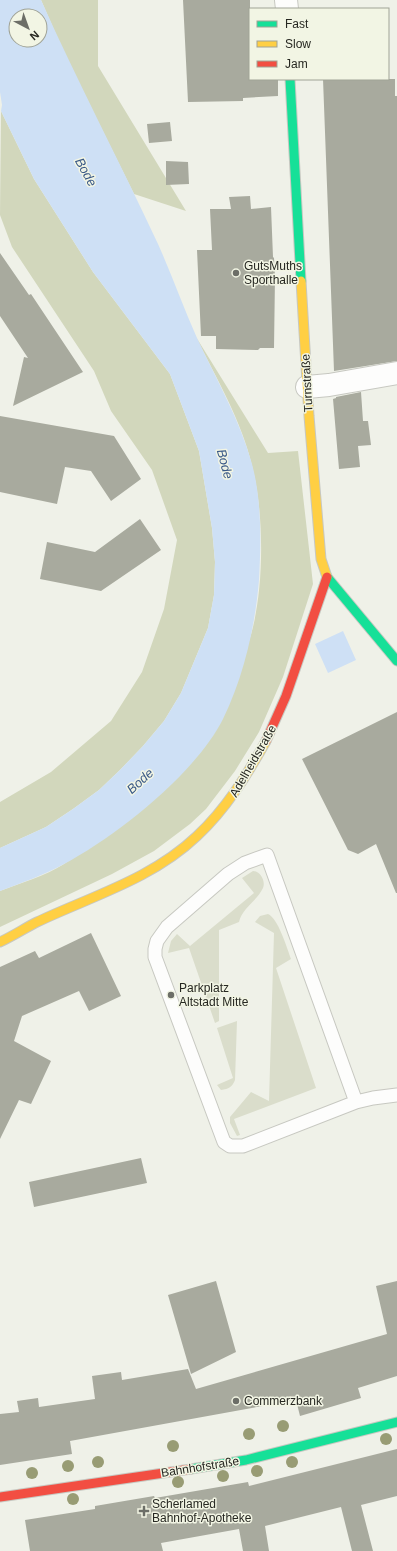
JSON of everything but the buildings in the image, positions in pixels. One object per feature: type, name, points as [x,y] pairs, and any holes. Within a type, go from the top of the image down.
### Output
[{"type":"street","name":"Turnstraße","points":[[290,80],[307,387],[322,559],[328,577],[393,650]]},
{"type":"street","points":[[307,387],[329,385],[397,373]]},
{"type":"street","name":"Adelheidstraße","points":[[0,942],[36,923],[143,875],[164,863],[184,848],[219,814],[247,775],[271,734],[294,676],[328,577]]},
{"type":"street","name":"Bahnhofstraße","points":[[0,1497],[246,1460],[397,1422]]},
{"type":"lane","points":[[356,1102],[267,855],[245,863],[228,874],[167,927],[157,941],[155,950],[155,957],[224,1142],[230,1146],[243,1146],[356,1102],[397,1095]]},
{"type":"green space","points":[[41,0],[98,0],[98,66],[186,211],[134,194],[65,55],[48,16],[48,8],[44,8]]},
{"type":"green space","points":[[1,111],[34,179],[93,272],[170,374],[199,451],[212,528],[215,562],[214,595],[208,628],[181,693],[164,721],[143,746],[99,790],[46,827],[0,848],[0,802],[51,772],[111,721],[142,672],[164,609],[177,540],[152,470],[111,411],[94,371],[12,247],[0,215]]},
{"type":"green space","points":[[196,337],[268,453],[298,451],[313,584],[283,677],[259,732],[235,771],[206,809],[190,824],[154,851],[112,874],[0,927],[0,891],[41,876],[69,861],[150,801],[191,763],[213,734],[221,720],[247,646],[257,609],[261,568],[259,505],[256,485],[248,449],[242,433],[228,400]]},
{"type":"green space","points":[[253,871],[256,871],[263,880],[263,888],[243,913],[239,922],[219,930],[219,1021],[215,1023],[189,948],[168,953],[171,941],[177,934],[190,946],[254,893],[242,878]]},
{"type":"green space","points":[[268,914],[279,927],[291,959],[276,968],[316,1088],[234,1119],[240,1135],[237,1136],[230,1123],[230,1117],[251,1092],[269,1101],[274,933],[255,922],[260,916]]},
{"type":"green space","points":[[237,1021],[235,1080],[230,1087],[221,1090],[217,1085],[233,1078],[217,1028]]},
{"type":"water","name":"Bode","points":[[0,0],[41,0],[45,8],[8,8],[8,48],[48,48],[48,15],[158,244],[197,338],[241,432],[252,464],[258,493],[260,537],[259,580],[255,616],[243,669],[223,719],[211,740],[175,781],[130,820],[107,837],[85,852],[56,868],[0,891],[0,848],[46,827],[99,790],[143,746],[164,721],[181,693],[208,628],[214,595],[215,562],[212,528],[199,451],[170,374],[93,272],[34,179],[1,111],[2,105],[0,92]]},
{"type":"water","points":[[343,631],[356,660],[328,673],[315,644]]},
{"type":"traffic: fast","points":[[290,80],[301,281]]},
{"type":"traffic: fast","points":[[327,577],[397,661]]},
{"type":"traffic: fast","points":[[191,1469],[246,1460],[397,1422]]},
{"type":"traffic: slow","points":[[301,281],[309,416],[321,559],[327,577]]},
{"type":"traffic: slow","points":[[0,942],[37,922],[141,875],[161,864],[179,851],[208,826],[227,803],[266,741]]},
{"type":"traffic: jam","points":[[266,741],[286,696],[327,577]]},
{"type":"traffic: jam","points":[[0,1497],[191,1469]]},
{"type":"place","name":"GutsMuths Sporthalle","points":[[236,273]]},
{"type":"place","name":"Parkplatz Altstadt Mitte","points":[[171,995]]},
{"type":"place","name":"Commerzbank","points":[[236,1401]]},
{"type":"place","name":"Scherlamed Bahnhof-Apotheke","points":[[144,1511]]}]
